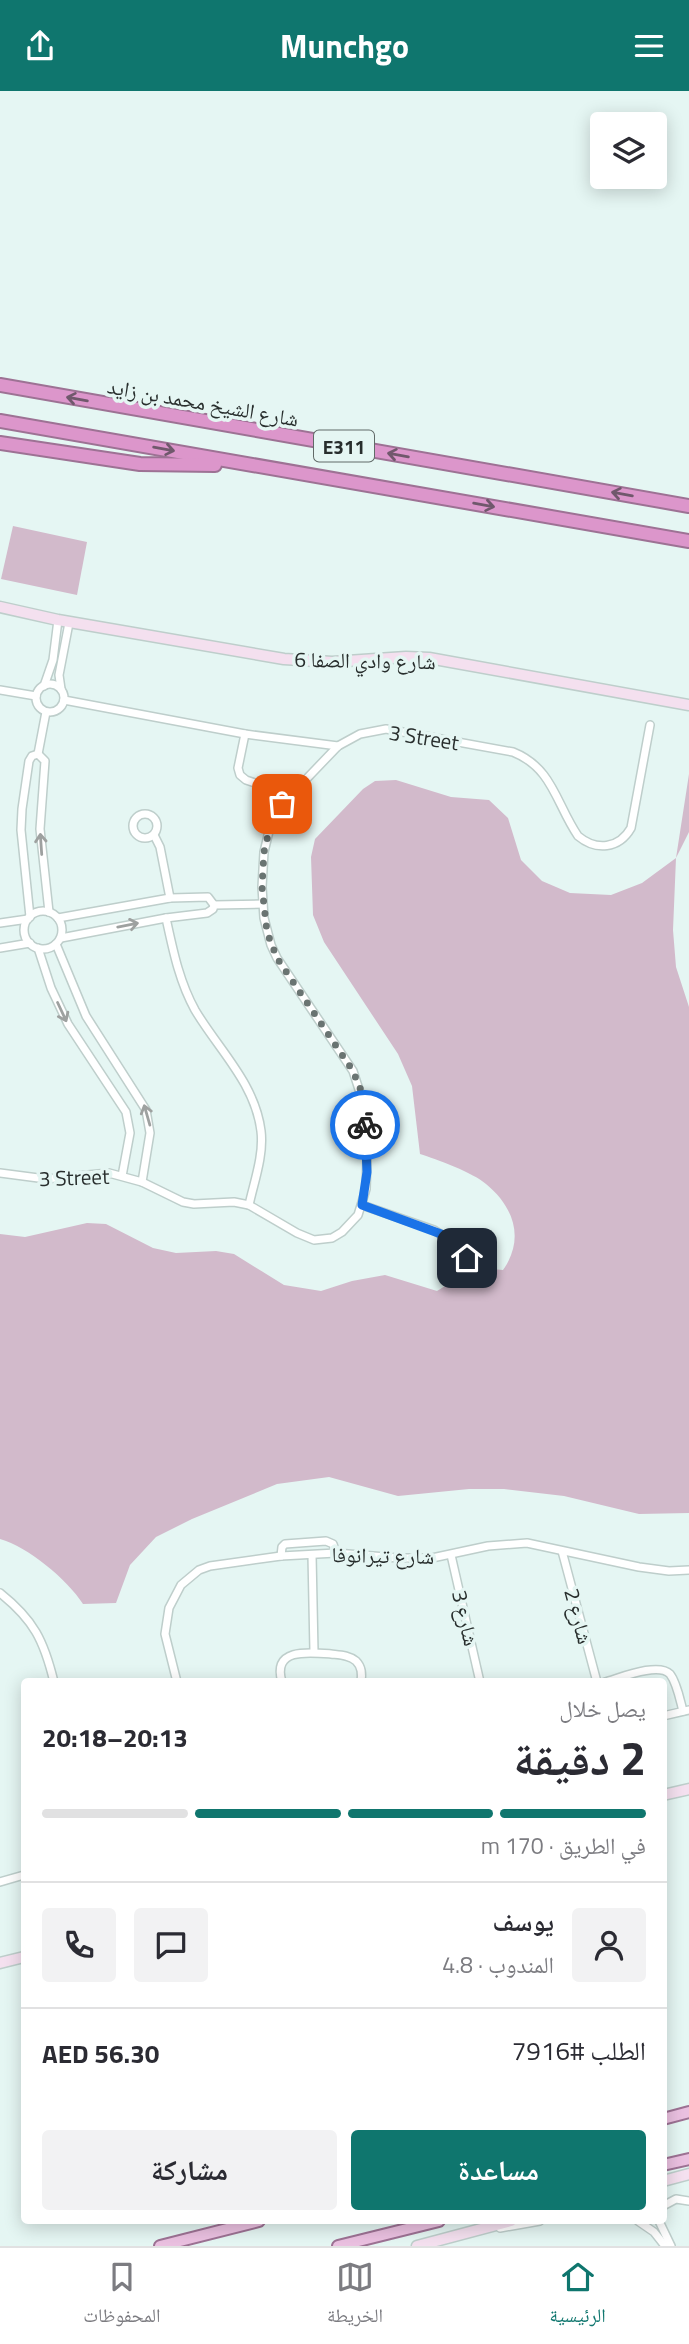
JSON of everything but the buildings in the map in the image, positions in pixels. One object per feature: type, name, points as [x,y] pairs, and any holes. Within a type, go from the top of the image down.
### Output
[{"type":"highway","name":"شارع الشيخ محمد بن زايد","points":[[0,386],[689,506]]},
{"type":"highway","name":"E311","points":[[0,421],[689,541]]},
{"type":"highway","points":[[0,443],[140,464],[249,465]]},
{"type":"main road","name":"شارع وادي الصفا 6","points":[[0,607],[58,621],[284,659],[332,662],[429,658],[689,705]]},
{"type":"main road","points":[[667,1794],[689,1789]]},
{"type":"main road","points":[[0,1963],[21,1958]]},
{"type":"main road","points":[[667,2118],[689,2112]]},
{"type":"main road","points":[[667,2164],[689,2159]]},
{"type":"main road","points":[[667,2180],[689,2174]]},
{"type":"main road","points":[[160,2246],[247,2224]]},
{"type":"main road","points":[[338,2246],[427,2224]]},
{"type":"main road","points":[[417,2246],[499,2224]]},
{"type":"street","points":[[36,697],[51,668],[58,621]]},
{"type":"street","points":[[64,701],[60,670],[69,623]]},
{"type":"street","points":[[54,641],[65,643]]},
{"type":"street","points":[[51,668],[60,670]]},
{"type":"street","points":[[44,686],[53,685],[61,690]]},
{"type":"street","points":[[0,690],[36,697]]},
{"type":"street","points":[[36,697],[40,708],[46,712],[55,711],[64,701]]},
{"type":"street","points":[[64,701],[245,734],[338,746]]},
{"type":"street","points":[[38,754],[46,712]]},
{"type":"street","name":"3 Street","points":[[0,1173],[46,1179],[96,1173],[122,1176],[142,1182],[183,1202],[234,1202],[249,1205],[305,1238],[323,1240],[342,1232],[358,1215],[362,1205],[367,1165],[362,1093],[353,1071],[277,958],[267,932],[263,904],[263,869],[267,839],[275,815],[290,795],[338,746],[360,734],[386,729],[513,752],[525,757],[544,773],[578,836],[587,843],[607,847],[626,836],[631,828],[650,725]]},
{"type":"street","points":[[245,734],[238,768],[240,775],[246,780],[290,795]]},
{"type":"street","points":[[38,754],[45,761],[41,839],[49,912]]},
{"type":"street","points":[[38,754],[32,756],[29,761],[21,819],[29,918],[24,933],[30,943],[38,948],[51,948],[59,941],[166,918],[206,913],[213,909],[214,905]]},
{"type":"street","points":[[154,835],[160,848],[170,898]]},
{"type":"street","points":[[58,918],[170,898],[208,897],[214,905]]},
{"type":"street","points":[[214,905],[263,904]]},
{"type":"street","points":[[0,923],[29,918],[39,912],[49,912],[58,918],[62,927],[59,941],[86,1016],[146,1110],[150,1133],[142,1182]]},
{"type":"street","points":[[166,918],[184,987],[197,1012],[237,1070],[259,1119],[262,1142],[249,1205]]},
{"type":"street","points":[[0,949],[30,943]]},
{"type":"street","points":[[38,948],[51,988],[68,1024],[126,1112],[130,1133],[122,1176]]},
{"type":"street","points":[[362,1205],[434,1230],[448,1239]]},
{"type":"street","points":[[281,1556],[285,1544],[326,1541],[333,1544],[336,1553]]},
{"type":"street","name":"شارع تيرانوفا","points":[[176,1678],[167,1646],[166,1620],[169,1608],[181,1585],[199,1570],[210,1566],[281,1556],[336,1553],[413,1559],[451,1555],[507,1543],[527,1543],[639,1567],[669,1571],[689,1570]]},
{"type":"street","name":"شارع 2","points":[[562,1551],[596,1678]]},
{"type":"street","points":[[312,1555],[314,1652]]},
{"type":"street","name":"شارع 3","points":[[451,1555],[479,1678]]},
{"type":"street","points":[[0,1593],[19,1608],[36,1629],[47,1651],[53,1678]]},
{"type":"street","points":[[281,1678],[280,1669],[285,1659],[296,1654],[314,1652],[342,1655],[355,1660],[362,1673],[361,1678]]},
{"type":"street","points":[[620,1678],[663,1669],[672,1679],[686,1710],[667,1715]]},
{"type":"street","points":[[0,1882],[21,1876]]},
{"type":"street","points":[[667,2204],[676,2199],[689,2201]]},
{"type":"street","points":[[475,2230],[518,2224]]},
{"type":"street","points":[[642,2224],[654,2232],[665,2246]]},
{"type":"street","points":[[660,2224],[671,2246]]},
{"type":"shaded area","points":[[13,526],[87,542],[77,595],[1,579]]},
{"type":"shaded area","points":[[689,774],[689,832],[676,858]]},
{"type":"shaded area","points":[[396,780],[451,797],[489,800],[508,818],[521,860],[542,881],[570,893],[611,895],[642,883],[676,858],[673,930],[676,967],[689,1007],[689,1513],[639,1514],[564,1496],[504,1489],[469,1489],[398,1496],[329,1477],[277,1484],[156,1537],[130,1565],[116,1603],[83,1604],[67,1584],[46,1565],[23,1549],[0,1539],[0,1234],[25,1237],[87,1223],[106,1224],[153,1248],[176,1253],[216,1251],[234,1254],[284,1285],[321,1291],[352,1281],[385,1275],[437,1291],[476,1271],[503,1270],[510,1258],[514,1247],[513,1224],[504,1203],[496,1193],[473,1175],[420,1154],[412,1086],[398,1054],[324,942],[313,915],[311,857],[315,839],[363,789],[375,781]]},
{"type":"way so far","points":[[282,804],[270,827],[264,852],[262,887],[267,932],[277,958],[353,1071],[362,1093],[365,1125]]},
{"type":"route","points":[[365,1125],[367,1172],[362,1205],[434,1230],[448,1239],[444,1247],[450,1259],[459,1261],[467,1258]]}]
